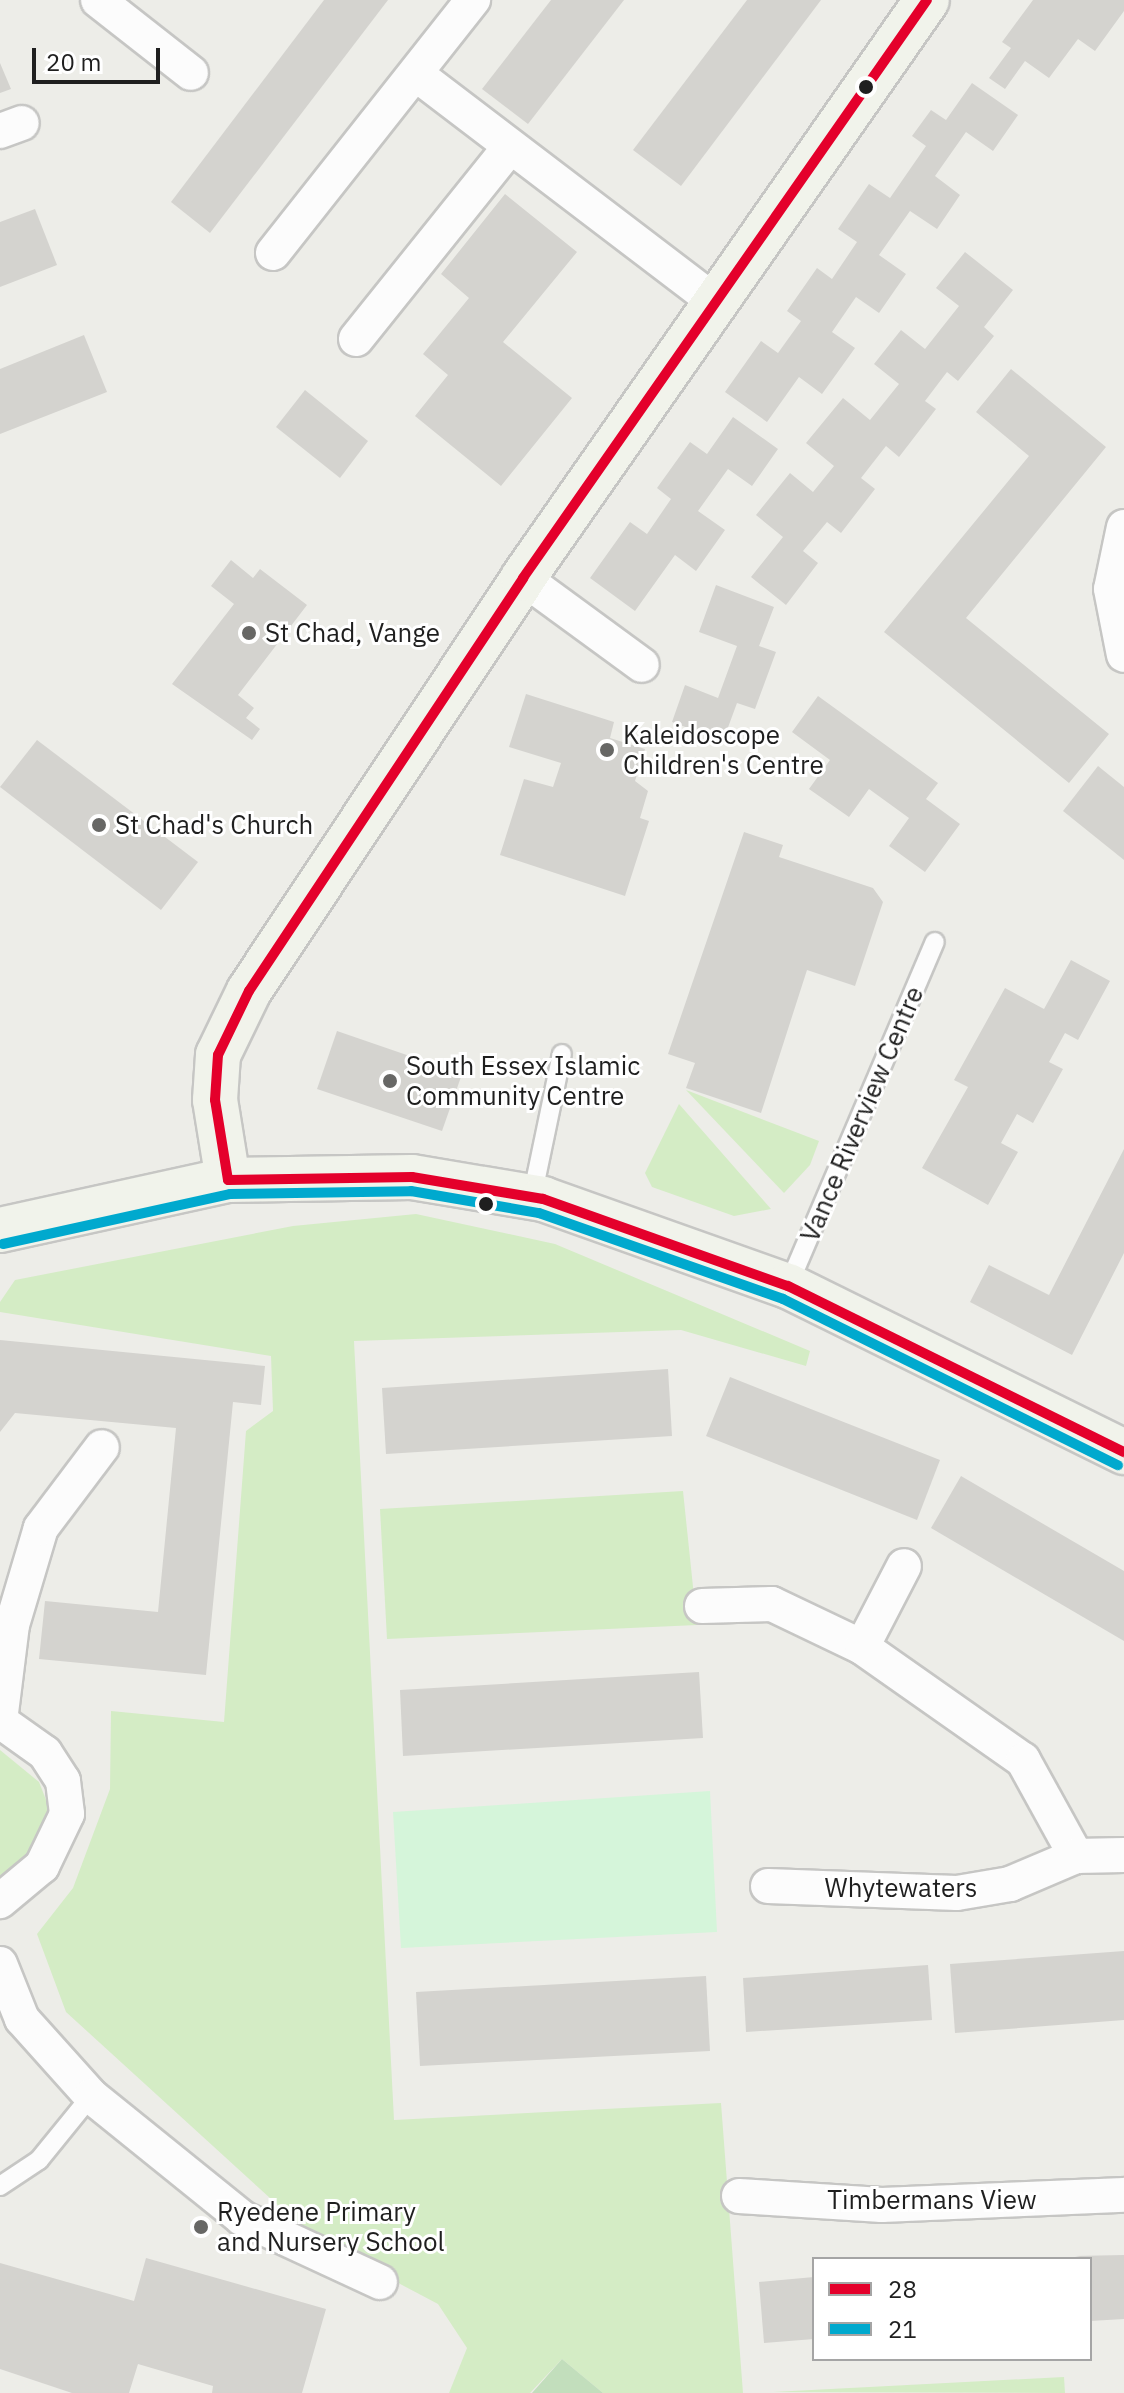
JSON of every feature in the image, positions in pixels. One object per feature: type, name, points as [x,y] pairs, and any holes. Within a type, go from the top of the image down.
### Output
[{"type":"main road","points":[[228,1180],[215,1100],[218,1055],[232,1022],[523,578],[927,0]]},
{"type":"main road","points":[[0,1230],[228,1180],[412,1177],[532,1197],[788,1286],[1124,1452]]},
{"type":"street","points":[[98,0],[191,73]]},
{"type":"street","points":[[273,253],[473,0]]},
{"type":"street","points":[[416,74],[714,301]]},
{"type":"street","points":[[356,339],[510,147]]},
{"type":"street","points":[[1124,527],[1111,589],[1124,655]]},
{"type":"street","points":[[523,578],[642,665]]},
{"type":"street","points":[[0,1901],[42,1866],[67,1814],[63,1781],[45,1753],[0,1721],[12,1625],[41,1528],[102,1447]]},
{"type":"street","points":[[862,1647],[904,1566]]},
{"type":"street","points":[[702,1606],[772,1604],[862,1647],[1023,1760],[1076,1856]]},
{"type":"street","name":"Whytewaters","points":[[768,1886],[957,1893],[1010,1884],[1076,1856],[1124,1855]]},
{"type":"street","points":[[0,1964],[22,2019],[91,2096],[242,2218],[380,2282]]},
{"type":"street","name":"Timbermans View","points":[[739,2196],[882,2205],[1124,2195]]},
{"type":"lane","name":"Vance Riverview Centre","points":[[788,1286],[935,942]]},
{"type":"lane","points":[[532,1197],[562,1054]]},
{"type":"lane","points":[[0,2186],[39,2160],[91,2096]]},
{"type":"green space","points":[[686,1090],[819,1141],[810,1165],[784,1193]]},
{"type":"green space","points":[[679,1104],[771,1209],[734,1216],[652,1187],[645,1173]]},
{"type":"green space","points":[[416,1214],[555,1244],[810,1351],[806,1366],[681,1330],[354,1341],[394,2120],[721,2103],[743,2393],[603,2393],[562,2359],[530,2393],[449,2393],[467,2348],[438,2304],[315,2239],[66,2012],[37,1934],[73,1888],[110,1789],[111,1711],[224,1722],[246,1431],[273,1411],[271,1356],[0,1312],[0,1302],[15,1280],[293,1226]]},
{"type":"green space","points":[[683,1491],[697,1625],[387,1639],[380,1509]]},
{"type":"green space","points":[[0,1750],[39,1782],[50,1810],[32,1860],[0,1881]]},
{"type":"green space","points":[[710,1791],[717,1932],[401,1948],[393,1812]]},
{"type":"green space","points":[[562,2359],[603,2393],[532,2393]]},
{"type":"green space","points":[[1064,2377],[1065,2393],[773,2392]]},
{"type":"building","points":[[324,0],[388,0],[210,233],[171,202]]},
{"type":"building","points":[[551,0],[624,0],[528,124],[482,89]]},
{"type":"building","points":[[747,0],[821,0],[681,186],[633,150]]},
{"type":"building","points":[[1033,0],[1124,0],[1124,11],[1095,51],[1078,39],[1049,78],[1025,61],[1005,89],[989,78],[1011,48],[1002,42]]},
{"type":"building","points":[[0,63],[11,89],[0,93]]},
{"type":"building","points":[[972,83],[1018,115],[993,151],[966,132],[935,176],[960,195],[937,229],[910,211],[879,255],[906,274],[879,313],[856,297],[832,332],[855,348],[822,394],[799,377],[767,422],[725,392],[761,341],[778,353],[801,321],[787,311],[817,268],[832,279],[857,242],[838,229],[869,184],[890,198],[926,146],[912,136],[931,110],[946,120]]},
{"type":"building","points":[[505,194],[577,252],[503,342],[572,398],[501,486],[415,416],[448,375],[423,354],[469,298],[441,274]]},
{"type":"building","points":[[35,209],[57,265],[0,287],[0,222]]},
{"type":"building","points":[[965,252],[1013,290],[984,327],[994,336],[958,381],[947,372],[925,401],[936,409],[899,457],[886,446],[861,478],[875,489],[841,533],[827,522],[803,551],[818,563],[786,605],[751,577],[783,537],[756,515],[790,473],[813,492],[834,466],[806,443],[843,398],[870,420],[899,384],[874,364],[901,330],[925,349],[959,306],[936,288]]},
{"type":"building","points":[[84,335],[107,392],[0,434],[0,369]]},
{"type":"building","points":[[1011,369],[1106,447],[966,618],[1109,734],[1069,783],[884,632],[1029,456],[976,412]]},
{"type":"building","points":[[305,390],[368,441],[340,478],[276,427]]},
{"type":"building","points":[[733,417],[778,449],[752,486],[728,469],[698,511],[725,530],[696,571],[675,555],[635,611],[590,578],[630,522],[647,534],[671,499],[657,488],[690,442],[707,454]]},
{"type":"building","name":"St Chad, Vange","points":[[231,560],[253,578],[260,569],[307,605],[238,695],[254,708],[246,718],[260,729],[252,740],[172,684],[234,604],[211,586]]},
{"type":"building","points":[[716,585],[774,607],[759,646],[776,652],[755,709],[737,703],[723,741],[672,722],[685,685],[718,698],[737,646],[699,632]]},
{"type":"building","points":[[526,694],[614,722],[610,738],[645,749],[635,781],[648,791],[640,818],[649,821],[625,896],[500,855],[524,779],[553,787],[561,763],[509,747]]},
{"type":"building","points":[[818,696],[938,783],[926,799],[960,824],[925,872],[889,846],[909,818],[869,789],[849,817],[809,789],[830,760],[792,732]]},
{"type":"building","name":"St Chad's Church","points":[[37,740],[198,862],[161,910],[0,787]]},
{"type":"building","points":[[1098,766],[1124,787],[1124,860],[1063,811]]},
{"type":"building","points":[[744,832],[783,845],[779,857],[873,888],[883,902],[855,986],[807,970],[761,1113],[686,1088],[695,1063],[668,1054]]},
{"type":"building","points":[[1071,960],[1110,981],[1078,1040],[1065,1033],[1049,1062],[1063,1069],[1033,1123],[1017,1114],[1001,1143],[1018,1152],[988,1205],[922,1168],[968,1087],[954,1080],[1005,988],[1044,1009]]},
{"type":"building","name":"South Essex Islamic Community Centre","points":[[337,1031],[462,1074],[442,1131],[317,1089]]},
{"type":"building","points":[[1124,1149],[1124,1253],[1072,1355],[970,1302],[989,1265],[1049,1295]]},
{"type":"building","points":[[0,1340],[265,1366],[261,1405],[233,1402],[206,1675],[39,1659],[45,1601],[158,1612],[176,1428],[15,1413],[0,1432]]},
{"type":"building","points":[[668,1369],[672,1436],[386,1454],[382,1388]]},
{"type":"building","points":[[730,1377],[940,1460],[917,1520],[706,1436]]},
{"type":"building","points":[[961,1476],[1124,1571],[1124,1641],[931,1528]]},
{"type":"building","points":[[699,1672],[703,1738],[403,1756],[400,1690]]},
{"type":"building","points":[[1124,1951],[1124,2020],[955,2033],[950,1964]]},
{"type":"building","points":[[928,1965],[932,2020],[746,2032],[743,1978]]},
{"type":"building","points":[[706,1976],[710,2051],[420,2066],[416,1992]]},
{"type":"building","points":[[1124,2255],[1124,2319],[1092,2321],[1092,2257],[1075,2256]]},
{"type":"building","points":[[146,2258],[326,2309],[302,2393],[212,2393],[213,2386],[138,2364],[129,2393],[72,2393],[0,2369],[0,2263],[134,2301]]},
{"type":"building","points":[[812,2277],[812,2339],[764,2343],[759,2282]]},
{"type":"transit line","name":"28","points":[[228,1180],[215,1100],[218,1055],[249,991],[523,578],[927,0]]},
{"type":"transit line","name":"28","points":[[228,1180],[412,1177],[543,1199],[788,1286],[1124,1452]]},
{"type":"transit line","name":"21","points":[[3,1244],[230,1194],[411,1191],[539,1213],[783,1299],[1118,1465]]},
{"type":"place","name":"St Chad, Vange","points":[[249,633]]},
{"type":"place","name":"Kaleidoscope Children's Centre","points":[[607,750]]},
{"type":"place","name":"St Chad's Church","points":[[99,825]]},
{"type":"place","name":"South Essex Islamic Community Centre","points":[[390,1081]]},
{"type":"place","name":"Ryedene Primary and Nursery School","points":[[201,2227]]}]
